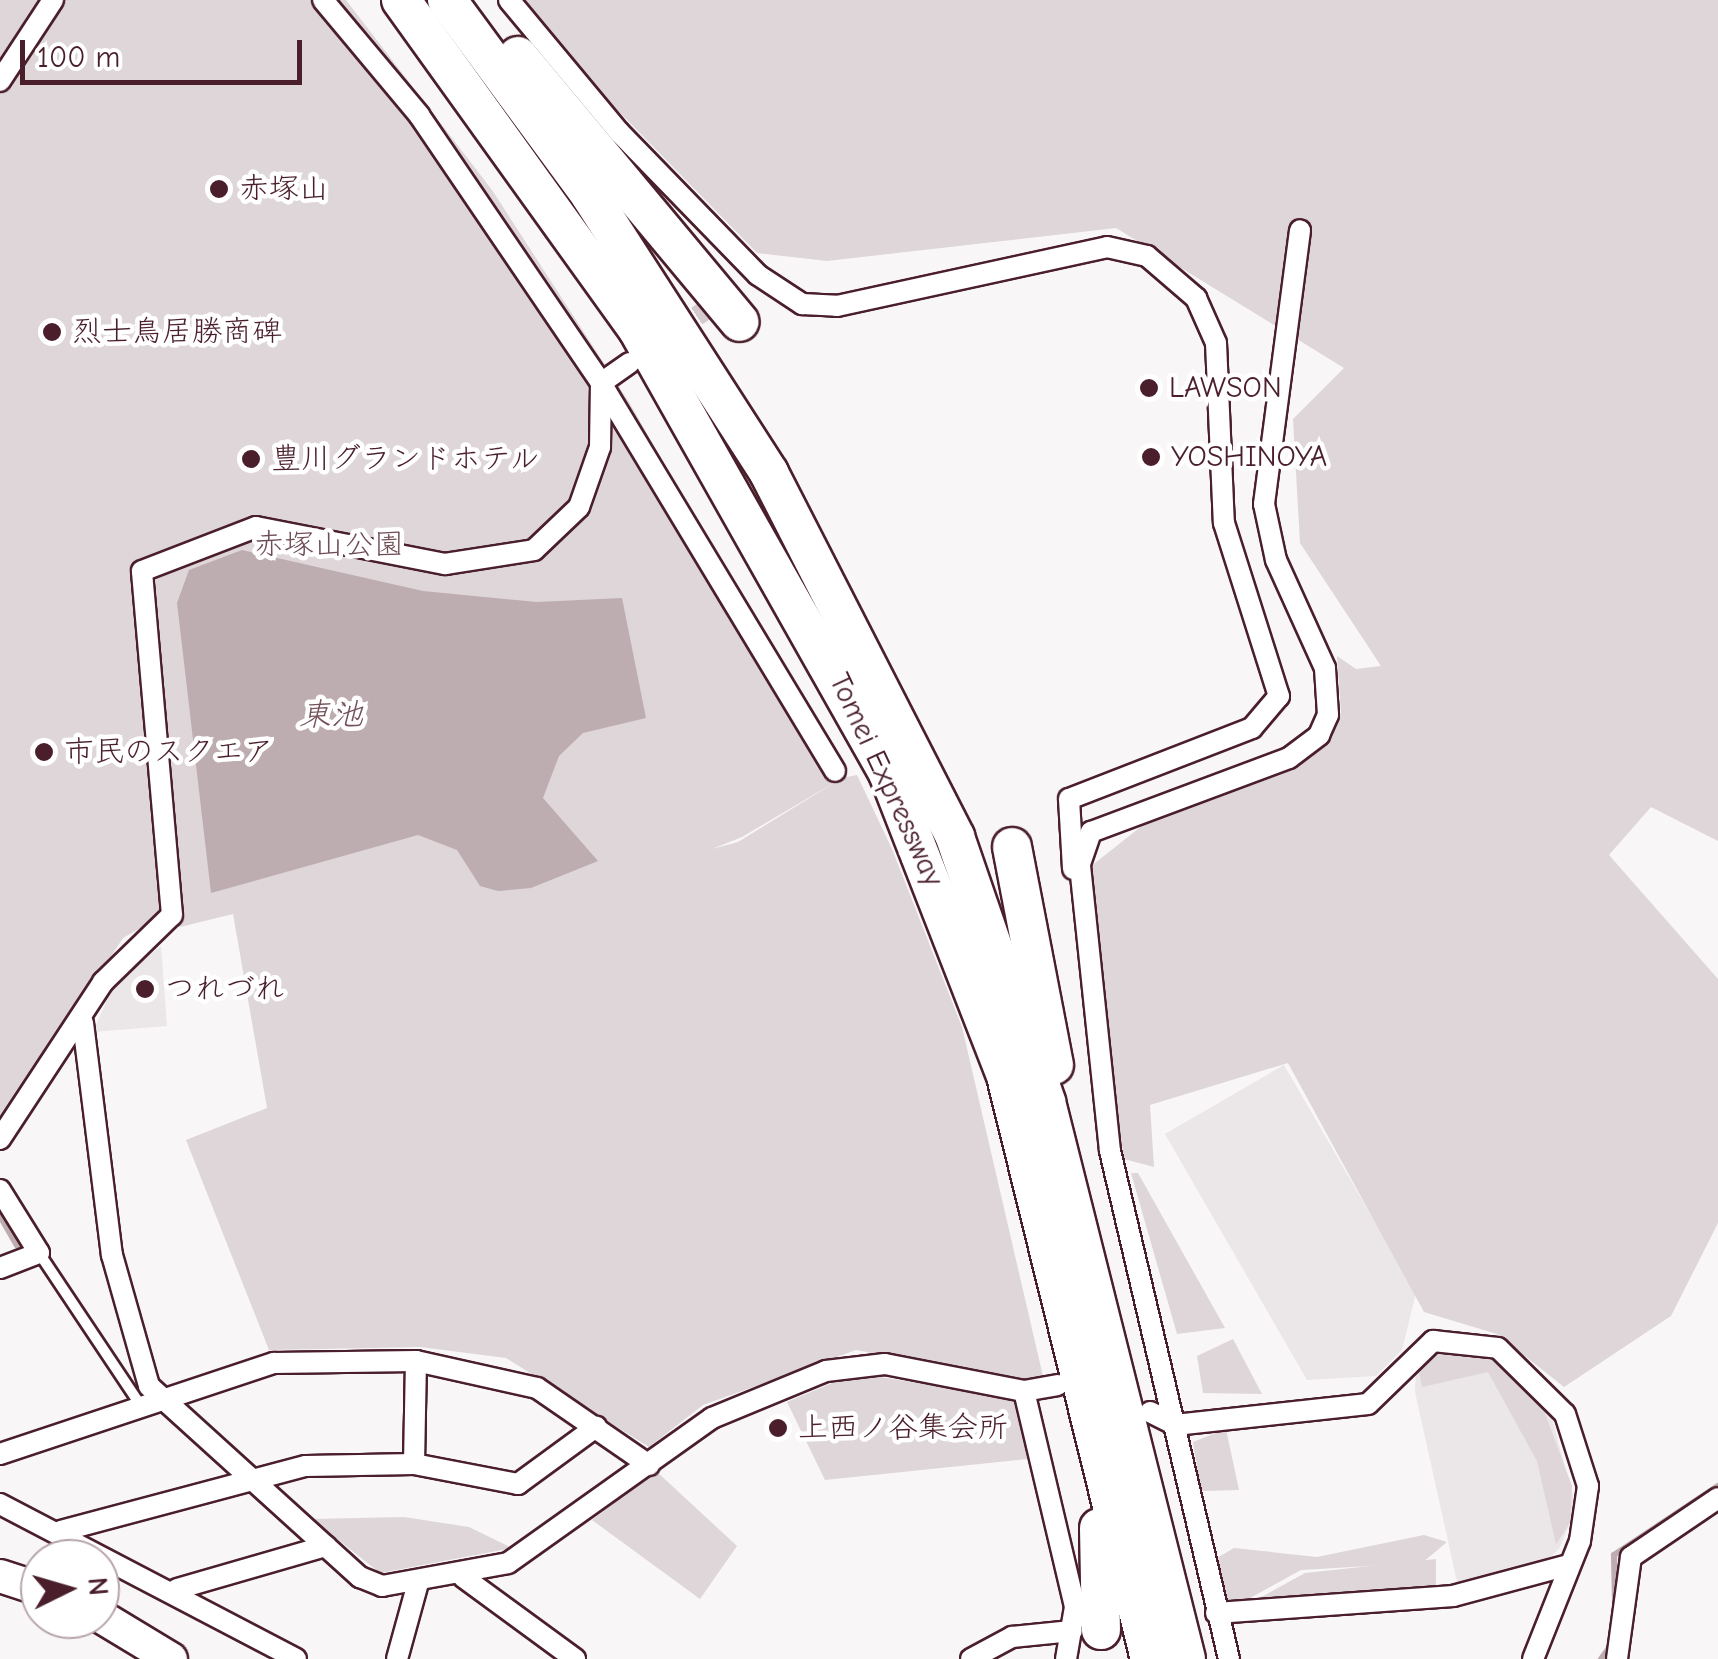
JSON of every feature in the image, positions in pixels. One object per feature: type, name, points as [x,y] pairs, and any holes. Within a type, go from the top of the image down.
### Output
[{"type":"highway","name":"Tomei Expressway","points":[[401,0],[638,330],[888,773],[1006,1076],[1150,1659]]},
{"type":"highway","name":"Tomei Expressway","points":[[447,0],[682,332],[769,473],[902,724],[990,926],[1076,1224],[1186,1659]]},
{"type":"highway","points":[[472,0],[739,305]]},
{"type":"highway","points":[[1012,847],[1044,990],[1076,1224]]},
{"type":"highway","points":[[1086,1631],[1088,1412]]},
{"type":"main road","points":[[120,1628],[171,1659]]},
{"type":"street","points":[[0,81],[53,0]]},
{"type":"street","points":[[323,0],[419,115],[600,383],[835,771]]},
{"type":"street","points":[[508,0],[560,68],[758,275],[802,304],[837,306],[1107,247],[1171,272],[1209,319],[1224,522],[1278,696],[1252,728],[1068,800],[1110,1152],[1229,1659]]},
{"type":"street","points":[[1080,910],[1091,832],[1306,750],[1328,714],[1325,668],[1276,560],[1264,504],[1300,230]]},
{"type":"street","points":[[739,305],[758,275]]},
{"type":"street","points":[[600,383],[630,363]]},
{"type":"street","points":[[0,1140],[84,1023],[103,982],[172,916],[142,571],[256,527],[445,564],[534,550],[568,522],[586,490],[604,418],[600,383]]},
{"type":"street","points":[[84,1023],[115,1271],[129,1334],[164,1402],[326,1546],[382,1586],[463,1577],[526,1553],[712,1418],[858,1364],[1024,1391],[1056,1384]]},
{"type":"street","points":[[0,1190],[38,1254],[0,1268]]},
{"type":"street","points":[[1150,1412],[1175,1425],[1368,1404],[1433,1341],[1486,1343],[1546,1386],[1579,1448],[1588,1510],[1533,1659]]},
{"type":"street","points":[[414,1464],[416,1361]]},
{"type":"street","points":[[0,1454],[274,1363],[416,1361],[504,1374],[596,1428],[649,1465]]},
{"type":"street","points":[[1024,1391],[1086,1631],[1066,1659]]},
{"type":"street","points":[[61,1531],[306,1466],[414,1464],[518,1484],[596,1428]]},
{"type":"street","points":[[1617,1659],[1631,1557],[1718,1498]]},
{"type":"street","points":[[0,1504],[177,1589],[296,1659]]},
{"type":"street","points":[[177,1589],[326,1546]]},
{"type":"street","points":[[1216,1614],[1453,1596],[1570,1566]]},
{"type":"street","points":[[463,1577],[575,1659]]},
{"type":"street","points":[[397,1659],[418,1582]]},
{"type":"street","points":[[970,1659],[1012,1637],[1086,1631]]},
{"type":"lane","points":[[38,1254],[142,1407]]},
{"type":"shaded area","points":[[161,946],[167,1026],[93,1032],[114,984]]},
{"type":"shaded area","points":[[1284,1065],[1416,1293],[1402,1350],[1376,1376],[1307,1380],[1165,1134]]},
{"type":"shaded area","points":[[1434,1348],[1529,1383],[1551,1415],[1576,1508],[1559,1549],[1537,1569],[1458,1586],[1415,1392],[1416,1368]]},
{"type":"green space","name":"赤塚山公園","points":[[0,0],[346,0],[492,190],[629,402],[842,778],[857,775],[892,849],[962,1027],[1045,1385],[856,1350],[703,1405],[649,1447],[506,1358],[420,1347],[269,1350],[186,1140],[267,1108],[233,914],[180,927],[156,919],[123,938],[0,1127]],"holes":[[[842,778],[738,842],[712,849],[742,837]]]},
{"type":"green space","points":[[522,0],[1718,0],[1718,841],[1651,807],[1609,855],[1718,979],[1718,1223],[1671,1316],[1564,1387],[1497,1334],[1424,1312],[1288,1063],[1150,1105],[1154,1167],[1124,1159],[1085,871],[1143,825],[1288,766],[1330,737],[1341,712],[1337,656],[1356,669],[1381,666],[1300,543],[1293,419],[1344,368],[1116,228],[827,261],[757,253],[552,43]]},
{"type":"green space","points":[[1131,1173],[1138,1173],[1225,1328],[1177,1334]]},
{"type":"green space","points":[[1233,1339],[1262,1394],[1203,1393],[1197,1356]]},
{"type":"green space","points":[[1450,1345],[1487,1350],[1528,1382],[1543,1408],[1572,1486],[1570,1523],[1556,1544],[1537,1461],[1488,1372],[1422,1387],[1418,1366]]},
{"type":"green space","points":[[856,1373],[1009,1398],[1021,1408],[1027,1459],[825,1480],[787,1402]]},
{"type":"green space","points":[[1226,1429],[1239,1490],[1201,1491],[1193,1442]]},
{"type":"green space","points":[[656,1471],[737,1546],[700,1599],[592,1520]]},
{"type":"green space","points":[[404,1517],[469,1527],[512,1548],[380,1573],[312,1519]]},
{"type":"green space","points":[[1424,1535],[1447,1542],[1422,1563],[1301,1570],[1239,1604],[1226,1602],[1212,1561],[1234,1548],[1317,1557]]},
{"type":"green space","points":[[1436,1559],[1436,1590],[1258,1599],[1305,1573]]},
{"type":"water","name":"東池","points":[[242,550],[423,591],[537,602],[622,598],[646,718],[583,733],[559,756],[543,798],[598,861],[531,888],[498,891],[480,886],[457,850],[418,835],[211,893],[177,603],[189,570]]},
{"type":"waterway","points":[[0,1216],[17,1245]]},
{"type":"waterway","points":[[1615,1604],[1614,1555],[1718,1486]]},
{"type":"waterway","points":[[1601,1659],[1611,1645]]},
{"type":"tunnel","points":[[672,333],[738,288]]},
{"type":"place","name":"赤塚山","points":[[219,189]]},
{"type":"place","name":"烈士鳥居勝商碑","points":[[52,332]]},
{"type":"place","name":"LAWSON","points":[[1149,388]]},
{"type":"place","name":"YOSHINOYA","points":[[1151,457]]},
{"type":"place","name":"豊川グランドホテル","points":[[251,459]]},
{"type":"place","name":"市民のスクエア","points":[[44,752]]},
{"type":"place","name":"つれづれ","points":[[145,989]]},
{"type":"place","name":"上西ノ谷集会所","points":[[778,1428]]}]
